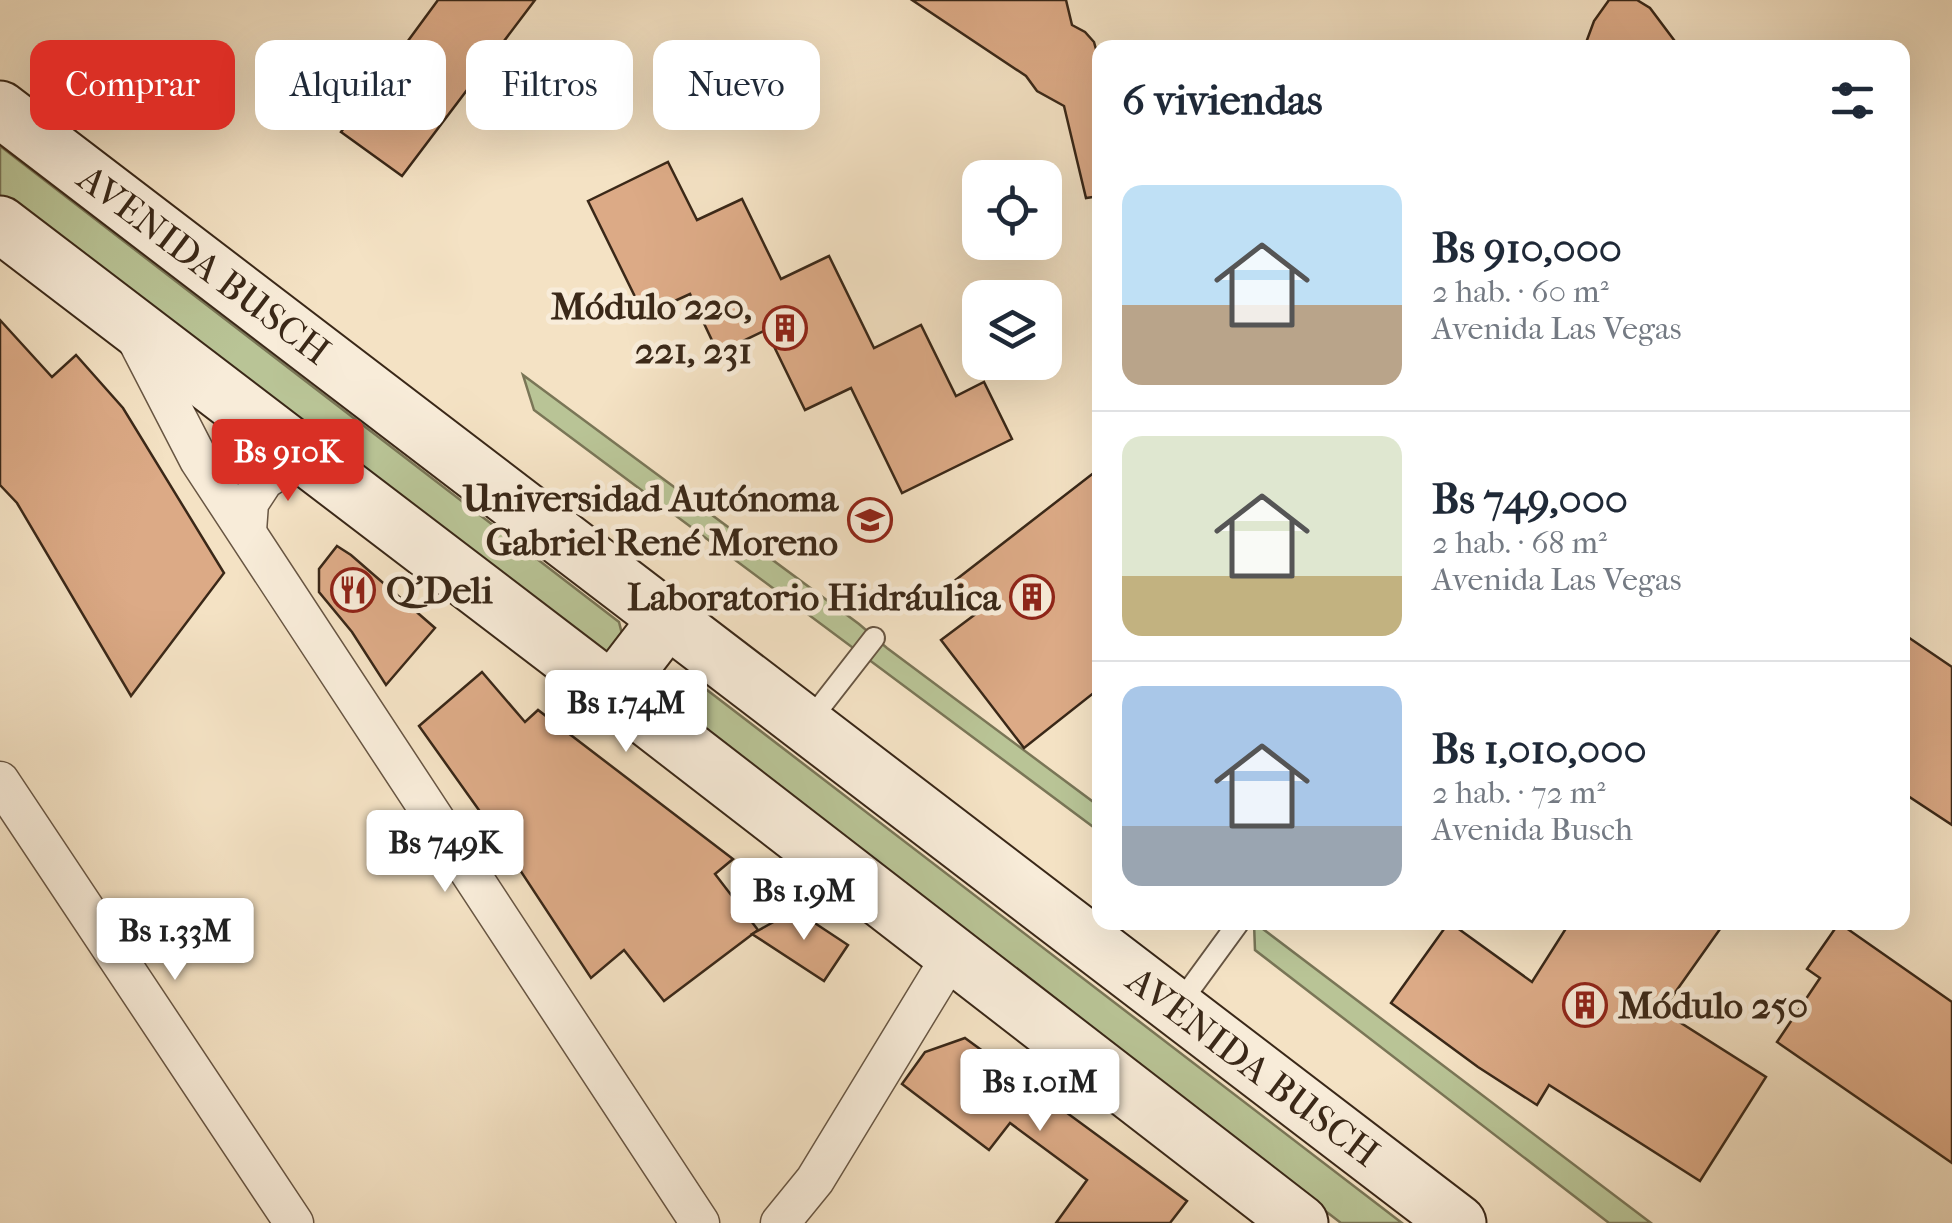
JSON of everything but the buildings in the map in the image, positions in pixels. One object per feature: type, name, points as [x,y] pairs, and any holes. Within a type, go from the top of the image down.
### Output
[{"type":"main road","name":"AVENIDA BUSCH","points":[[0,109],[1458,1223]]},
{"type":"main road","points":[[0,224],[315,462],[1300,1223]]},
{"type":"main road","points":[[612,691],[668,618]]},
{"type":"street","points":[[127,320],[199,460],[700,1223]]},
{"type":"street","points":[[247,531],[248,503],[264,480],[287,465],[315,462]]},
{"type":"street","points":[[0,781],[294,1223]]},
{"type":"street","points":[[780,1223],[816,1180],[952,955]]},
{"type":"lane","points":[[805,725],[874,638]]},
{"type":"lane","points":[[1176,1008],[1232,930]]},
{"type":"green space","points":[[0,146],[619,622],[623,638],[611,652],[592,649],[0,196]]},
{"type":"green space","points":[[523,375],[1092,801],[1092,826],[534,410]]},
{"type":"green space","points":[[674,678],[694,680],[1402,1223],[1341,1223],[674,710],[666,693]]},
{"type":"green space","points":[[1254,930],[1263,930],[1651,1223],[1609,1223],[1255,950]]},
{"type":"place","name":"Módulo 220, 221, 231","points":[[785,328]]},
{"type":"place","name":"Universidad Autónoma Gabriel René Moreno","points":[[870,520]]},
{"type":"place","name":"Q'Deli","points":[[353,590]]},
{"type":"place","name":"Laboratorio Hidráulica","points":[[1032,597]]},
{"type":"place","name":"Módulo 250","points":[[1585,1005]]}]
